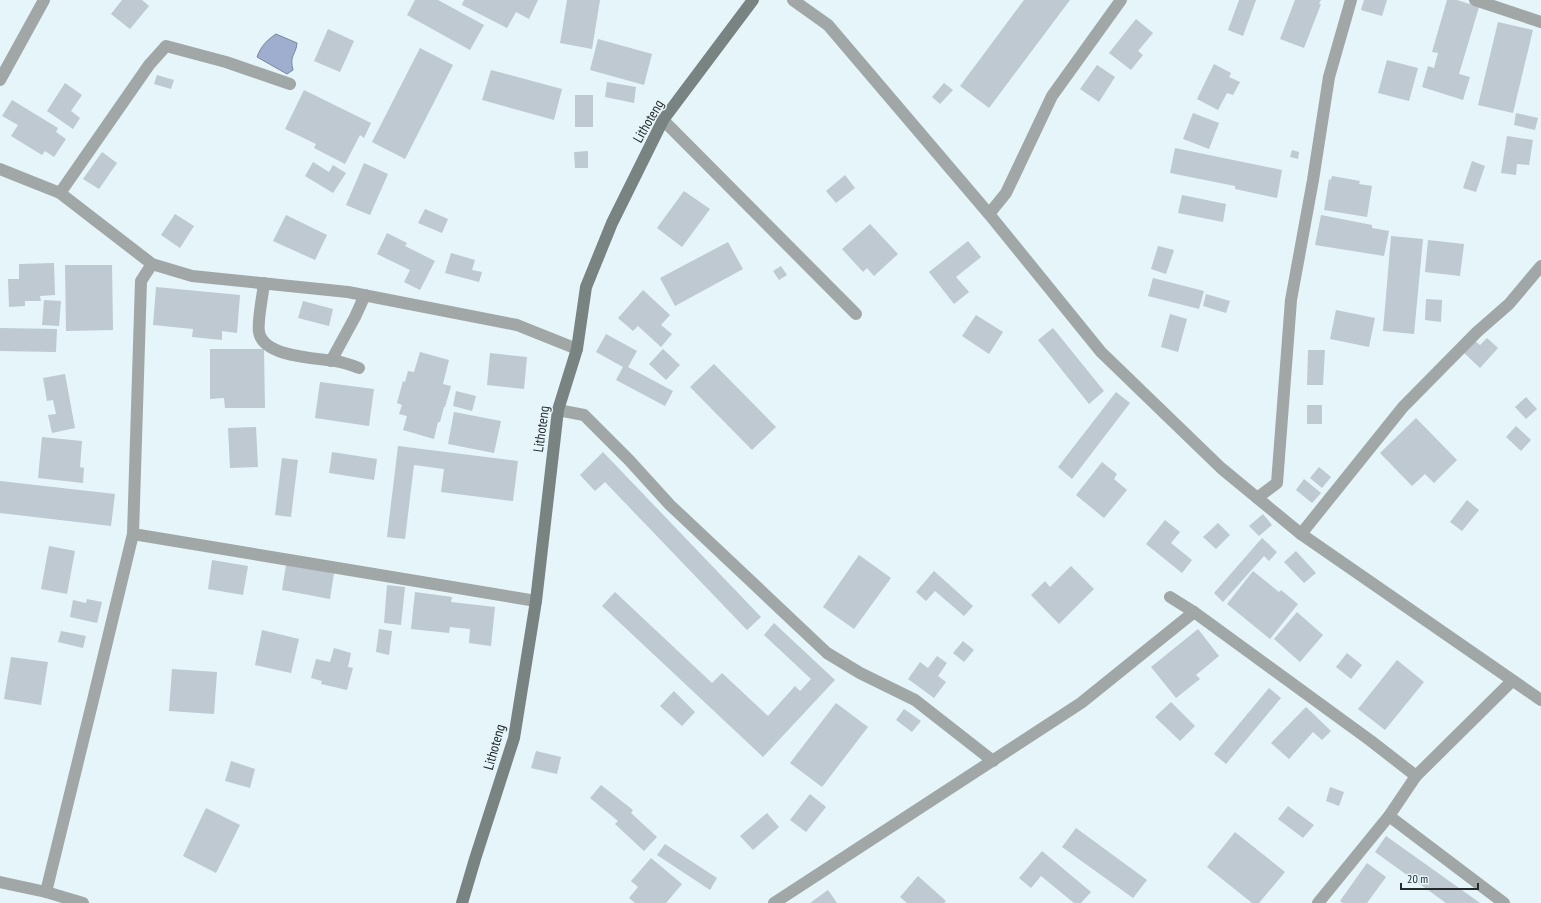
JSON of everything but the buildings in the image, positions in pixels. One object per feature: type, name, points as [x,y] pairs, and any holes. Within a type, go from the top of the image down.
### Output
[{"type":"main road","name":"Lithoteng","points":[[462,903],[514,738],[536,601],[558,410],[577,350],[586,286],[612,223],[664,120],[753,0]]},
{"type":"street","points":[[0,80],[44,0]]},
{"type":"street","points":[[793,0],[828,25],[989,214],[1101,352],[1221,468],[1301,534],[1541,700]]},
{"type":"street","points":[[989,214],[1006,193],[1052,96],[1121,0]]},
{"type":"street","points":[[1257,498],[1277,483],[1291,300],[1313,180],[1329,77],[1351,0]]},
{"type":"street","points":[[1475,0],[1541,22]]},
{"type":"street","points":[[60,193],[149,65],[166,46],[226,62],[290,84]]},
{"type":"street","points":[[664,120],[856,314]]},
{"type":"street","points":[[0,169],[60,193],[152,264],[192,276],[365,295],[516,325],[577,350]]},
{"type":"street","points":[[46,892],[133,534],[141,281],[152,264]]},
{"type":"street","points":[[1301,534],[1403,407],[1477,332],[1509,304],[1541,266]]},
{"type":"street","points":[[264,283],[259,332],[262,342],[276,350],[302,358],[331,361],[359,368]]},
{"type":"street","points":[[331,361],[365,295]]},
{"type":"street","points":[[558,410],[584,415],[629,460],[670,506],[827,653],[860,673],[915,700],[993,760]]},
{"type":"street","points":[[133,534],[536,601]]},
{"type":"street","points":[[1170,597],[1194,612],[1371,741],[1416,776]]},
{"type":"street","points":[[774,903],[1081,703],[1194,612]]},
{"type":"street","points":[[1318,903],[1389,816],[1416,776],[1512,681]]},
{"type":"street","points":[[1389,816],[1504,903]]},
{"type":"street","points":[[0,882],[46,892],[83,903]]},
{"type":"water","points":[[276,34],[297,43],[292,58],[293,70],[287,74],[257,57],[260,50]]}]
